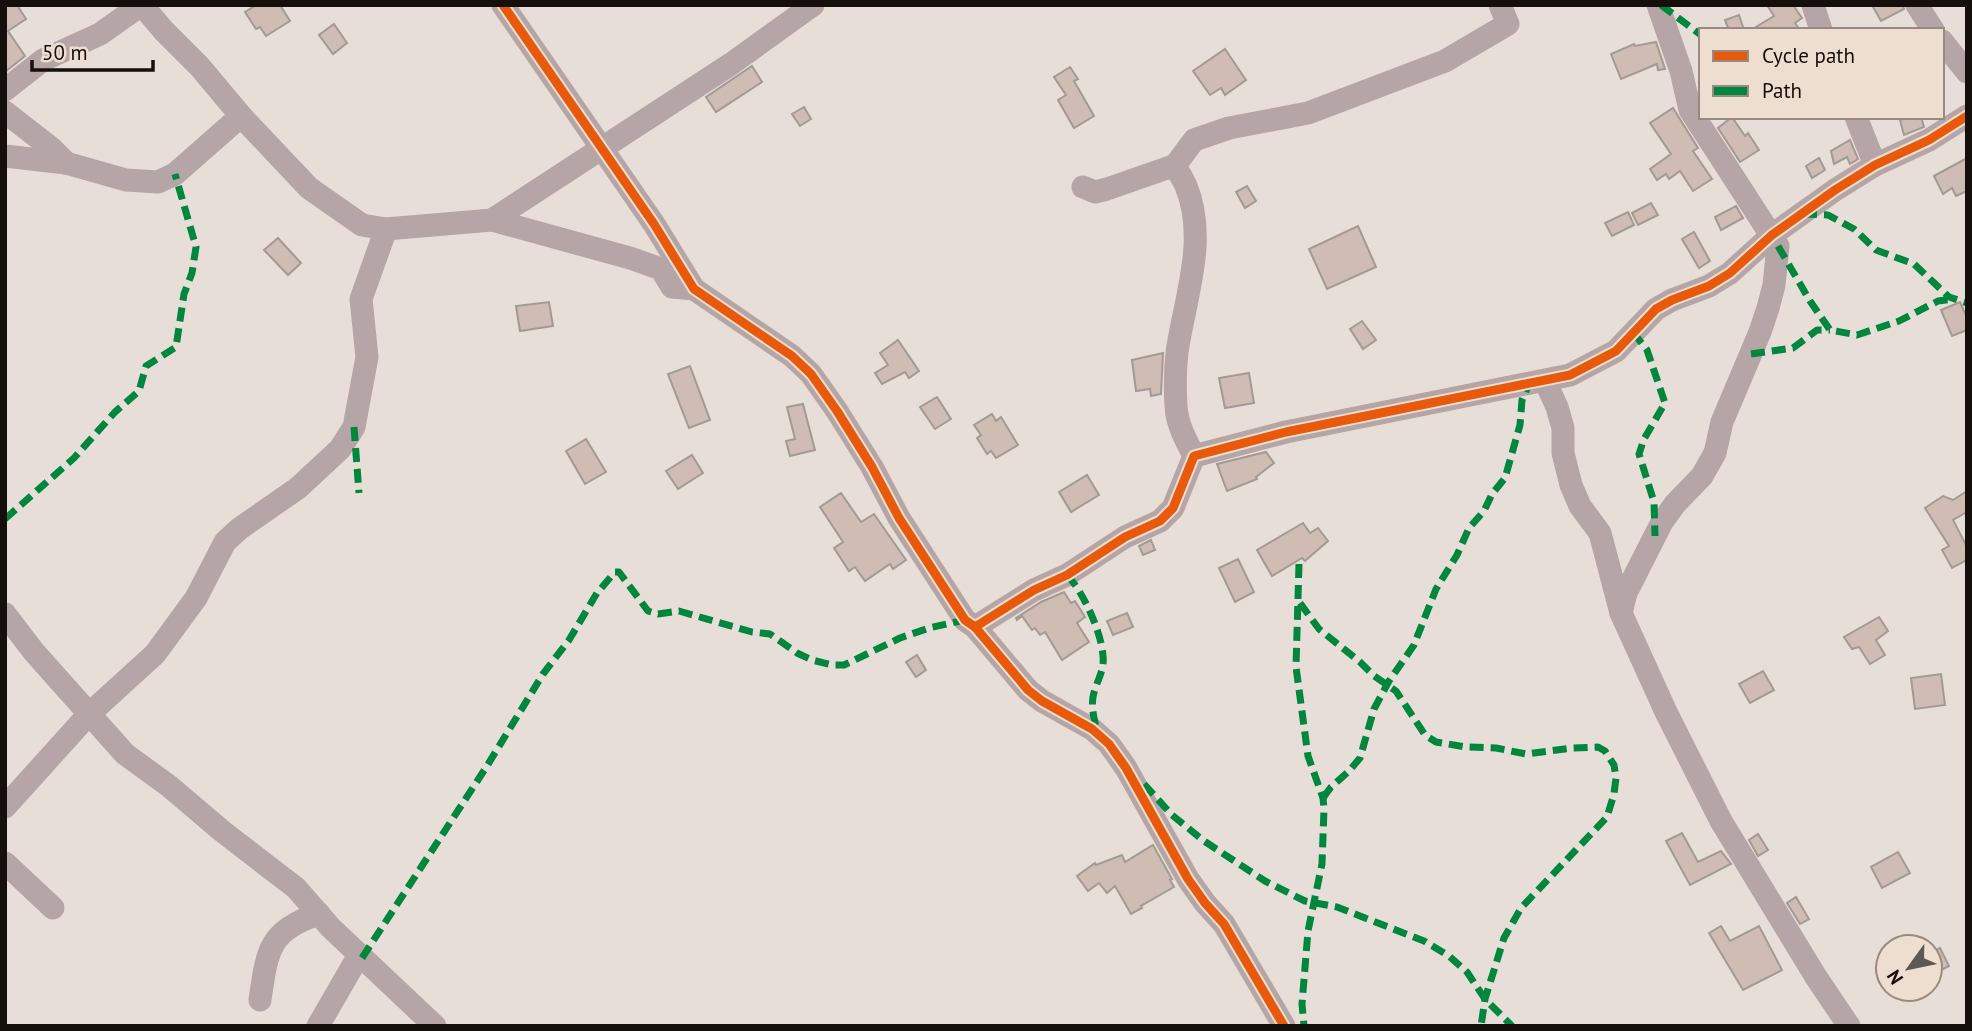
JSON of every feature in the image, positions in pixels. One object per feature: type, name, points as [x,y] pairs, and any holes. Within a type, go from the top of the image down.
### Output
[{"type":"street","points":[[5,90],[43,60],[100,34],[142,5],[309,188],[362,225],[386,229],[492,220],[640,261],[661,269],[672,287],[694,289]]},
{"type":"street","points":[[503,5],[654,224],[694,289],[792,356],[811,374],[865,455],[944,592],[965,620],[975,627],[1028,690],[1042,701],[1092,729],[1109,744],[1126,768],[1188,879],[1224,923],[1284,1026]]},
{"type":"street","points":[[492,220],[731,64],[813,5]]},
{"type":"street","points":[[1083,187],[1095,192],[1174,167],[1194,140],[1229,128],[1308,113],[1445,61],[1508,24],[1500,5]]},
{"type":"street","points":[[1621,613],[1626,593],[1662,522],[1702,476],[1715,453],[1722,422],[1768,308],[1774,285],[1778,246],[1690,110],[1681,71],[1658,5]]},
{"type":"street","points":[[1813,5],[1820,28]]},
{"type":"street","points":[[1917,5],[1932,28]]},
{"type":"street","points":[[1944,43],[1967,72]]},
{"type":"street","points":[[5,111],[66,163]]},
{"type":"street","points":[[5,156],[66,163],[126,180],[158,182],[175,174],[241,116]]},
{"type":"street","points":[[1194,456],[1286,432],[1570,375],[1616,351],[1656,309],[1709,286],[1730,273],[1772,235],[1826,196],[1875,165],[1929,140],[1967,116]]},
{"type":"street","points":[[1857,119],[1875,165]]},
{"type":"street","points":[[975,627],[1034,590],[1067,575],[1125,537],[1160,521],[1174,508],[1194,456],[1180,429],[1176,396],[1177,353],[1190,288],[1195,215],[1186,188],[1174,167]]},
{"type":"street","points":[[5,807],[88,715],[155,654],[196,598],[225,542],[239,529],[298,488],[340,449],[354,427],[368,357],[361,299],[386,229]]},
{"type":"street","points":[[1545,381],[1563,428],[1563,453],[1571,485],[1580,506],[1600,533],[1621,613],[1677,737],[1721,821],[1849,1026]]},
{"type":"street","points":[[5,614],[34,652],[125,754],[296,888],[359,955],[435,1026]]},
{"type":"street","points":[[5,645],[34,652]]},
{"type":"street","points":[[5,863],[52,908]]},
{"type":"street","points":[[260,1000],[266,958],[272,944],[284,931],[319,914]]},
{"type":"street","points":[[318,1026],[359,955]]},
{"type":"building","points":[[5,5],[17,5],[26,19],[8,31],[25,56],[5,72]]},
{"type":"building","points":[[256,5],[280,5],[290,21],[266,36],[260,27],[256,29],[245,12]]},
{"type":"building","points":[[1767,5],[1793,5],[1802,18],[1795,23],[1799,28],[1754,28],[1774,16]]},
{"type":"building","points":[[1872,5],[1903,5],[1904,9],[1881,21]]},
{"type":"building","points":[[1739,15],[1743,28],[1728,28],[1725,20]]},
{"type":"building","points":[[334,24],[347,43],[333,54],[319,35]]},
{"type":"building","points":[[1656,42],[1665,69],[1658,70],[1657,64],[1621,79],[1611,54],[1634,44]]},
{"type":"building","points":[[1225,49],[1246,80],[1225,95],[1221,88],[1210,95],[1193,71]]},
{"type":"building","points":[[752,66],[762,82],[716,112],[706,97]]},
{"type":"building","points":[[1070,67],[1078,79],[1074,81],[1094,116],[1074,128],[1058,100],[1066,95],[1054,77]]},
{"type":"building","points":[[804,107],[811,119],[800,126],[792,114]]},
{"type":"building","points":[[1673,108],[1698,148],[1693,151],[1712,179],[1693,191],[1680,171],[1669,179],[1666,174],[1657,180],[1650,169],[1671,154],[1650,123]]},
{"type":"building","points":[[1733,119],[1745,136],[1748,133],[1759,150],[1740,162],[1718,128]]},
{"type":"building","points":[[1922,119],[1924,127],[1904,135],[1900,120]]},
{"type":"building","points":[[1850,140],[1858,159],[1850,164],[1847,157],[1834,164],[1831,151]]},
{"type":"building","points":[[1819,158],[1825,170],[1812,178],[1806,166]]},
{"type":"building","points":[[1967,158],[1967,191],[1956,196],[1952,188],[1943,194],[1934,176]]},
{"type":"building","points":[[1247,186],[1256,201],[1245,208],[1236,192]]},
{"type":"building","points":[[1651,203],[1658,215],[1638,225],[1632,213]]},
{"type":"building","points":[[1736,206],[1743,218],[1721,230],[1715,217]]},
{"type":"building","points":[[1628,212],[1634,225],[1612,236],[1605,223]]},
{"type":"building","points":[[1358,226],[1376,267],[1327,289],[1309,249]]},
{"type":"building","points":[[1694,232],[1710,261],[1699,268],[1682,239]]},
{"type":"building","points":[[278,238],[301,263],[288,275],[264,250]]},
{"type":"building","points":[[549,302],[553,326],[520,331],[516,306]]},
{"type":"building","points":[[1960,302],[1967,318],[1967,330],[1952,336],[1941,310]]},
{"type":"building","points":[[1362,321],[1376,340],[1363,349],[1350,329]]},
{"type":"building","points":[[898,340],[919,371],[909,378],[905,372],[882,384],[875,373],[888,365],[880,353]]},
{"type":"building","points":[[1163,353],[1161,394],[1151,396],[1150,389],[1136,391],[1132,360]]},
{"type":"building","points":[[690,366],[710,420],[689,428],[668,374]]},
{"type":"building","points":[[1249,373],[1254,403],[1225,408],[1219,378]]},
{"type":"building","points":[[937,397],[951,419],[935,429],[920,407]]},
{"type":"building","points":[[803,404],[815,450],[790,456],[786,441],[795,439],[787,407]]},
{"type":"building","points":[[992,414],[996,421],[1001,417],[1018,445],[996,458],[991,451],[987,454],[977,438],[981,435],[974,425]]},
{"type":"building","points":[[586,439],[606,472],[585,484],[566,451]]},
{"type":"building","points":[[1266,452],[1274,463],[1256,477],[1257,479],[1227,491],[1217,464]]},
{"type":"building","points":[[692,455],[703,473],[678,489],[666,471]]},
{"type":"building","points":[[1087,475],[1099,495],[1071,512],[1059,492]]},
{"type":"building","points":[[1967,491],[1967,512],[1953,520],[1967,547],[1967,560],[1952,568],[1942,550],[1949,546],[1925,508],[1943,496],[1953,500]]},
{"type":"building","points":[[841,493],[861,522],[874,514],[906,560],[893,569],[890,564],[865,581],[855,567],[849,571],[834,548],[843,542],[820,507]]},
{"type":"building","points":[[1303,523],[1310,533],[1318,528],[1328,541],[1305,561],[1302,558],[1272,576],[1257,550]]},
{"type":"building","points":[[1151,540],[1155,550],[1143,555],[1139,546]]},
{"type":"building","points":[[1238,559],[1254,592],[1235,602],[1219,568]]},
{"type":"building","points":[[1064,592],[1071,603],[1075,601],[1085,617],[1077,623],[1089,642],[1062,660],[1045,632],[1040,635],[1035,628],[1032,630],[1022,616],[1017,620],[1016,618],[1041,602]]},
{"type":"building","points":[[1127,613],[1133,627],[1113,635],[1107,621]]},
{"type":"building","points":[[1879,617],[1888,631],[1876,640],[1885,655],[1870,664],[1859,647],[1852,649],[1844,637]]},
{"type":"building","points":[[917,655],[926,670],[916,677],[906,662]]},
{"type":"building","points":[[1763,671],[1774,690],[1750,703],[1739,684]]},
{"type":"building","points":[[1941,674],[1945,705],[1915,709],[1911,678]]},
{"type":"building","points":[[1682,833],[1698,862],[1721,851],[1731,864],[1690,885],[1666,841]]},
{"type":"building","points":[[1758,834],[1768,850],[1758,856],[1749,840]]},
{"type":"building","points":[[1153,845],[1174,887],[1131,914],[1115,886],[1107,893],[1099,883],[1088,891],[1077,876],[1095,863],[1096,865],[1122,855],[1125,862]]},
{"type":"building","points":[[1898,852],[1910,873],[1882,888],[1871,867]]},
{"type":"building","points":[[1796,897],[1809,919],[1800,924],[1787,903]]},
{"type":"building","points":[[1721,926],[1730,941],[1759,926],[1782,970],[1743,990],[1709,933]]},
{"type":"building","points":[[1944,956],[1949,966],[1944,969]]},
{"type":"marked path","points":[[1661,5],[1699,34]]},
{"type":"marked path","points":[[5,519],[74,458],[115,412],[139,391],[146,366],[176,347],[184,294],[192,273],[196,247],[175,174]]},
{"type":"marked path","points":[[1803,214],[1828,215],[1854,229],[1876,250],[1914,264],[1949,297],[1967,303]]},
{"type":"marked path","points":[[1778,246],[1830,330],[1857,335],[1899,321],[1938,301],[1954,299]]},
{"type":"marked path","points":[[1751,354],[1793,348],[1817,330],[1830,330]]},
{"type":"marked path","points":[[1633,332],[1647,350],[1665,403],[1644,439],[1639,454],[1654,502],[1655,536]]},
{"type":"marked path","points":[[1323,798],[1360,758],[1374,709],[1389,681],[1414,645],[1436,589],[1457,555],[1469,528],[1484,511],[1492,494],[1505,478],[1520,425],[1522,400],[1529,384]]},
{"type":"marked path","points":[[354,427],[359,493]]},
{"type":"marked path","points":[[1299,564],[1296,667],[1308,756],[1323,798],[1324,809],[1322,864],[1308,931],[1302,1004],[1304,1026]]},
{"type":"marked path","points":[[362,958],[487,766],[543,674],[569,640],[597,593],[615,572],[619,572],[648,611],[658,614],[679,611],[752,632],[770,634],[797,653],[832,665],[844,665],[900,638],[929,628],[965,620]]},
{"type":"marked path","points":[[1067,575],[1087,605],[1101,643],[1103,665],[1093,702],[1098,735]]},
{"type":"marked path","points":[[1300,603],[1319,629],[1396,691],[1425,735],[1436,742],[1526,754],[1598,747],[1605,751],[1614,765],[1614,794],[1607,817],[1521,908],[1504,938],[1485,999],[1481,1026]]},
{"type":"marked path","points":[[1144,784],[1172,815],[1204,841],[1265,881],[1305,901],[1337,907],[1424,941],[1449,956],[1467,972],[1485,999],[1512,1026]]},
{"type":"cycle path","points":[[503,5],[654,224],[694,289],[792,356],[811,374],[837,411],[872,467],[899,518],[965,620],[975,627],[1028,690],[1042,701],[1092,729],[1109,744],[1126,768],[1188,879],[1224,924],[1284,1026]]},
{"type":"cycle path","points":[[975,627],[1034,590],[1067,575],[1125,537],[1160,521],[1173,508],[1194,456],[1286,432],[1570,375],[1616,351],[1656,309],[1709,286],[1730,273],[1772,235],[1835,190],[1875,165],[1929,140],[1967,116]]}]
